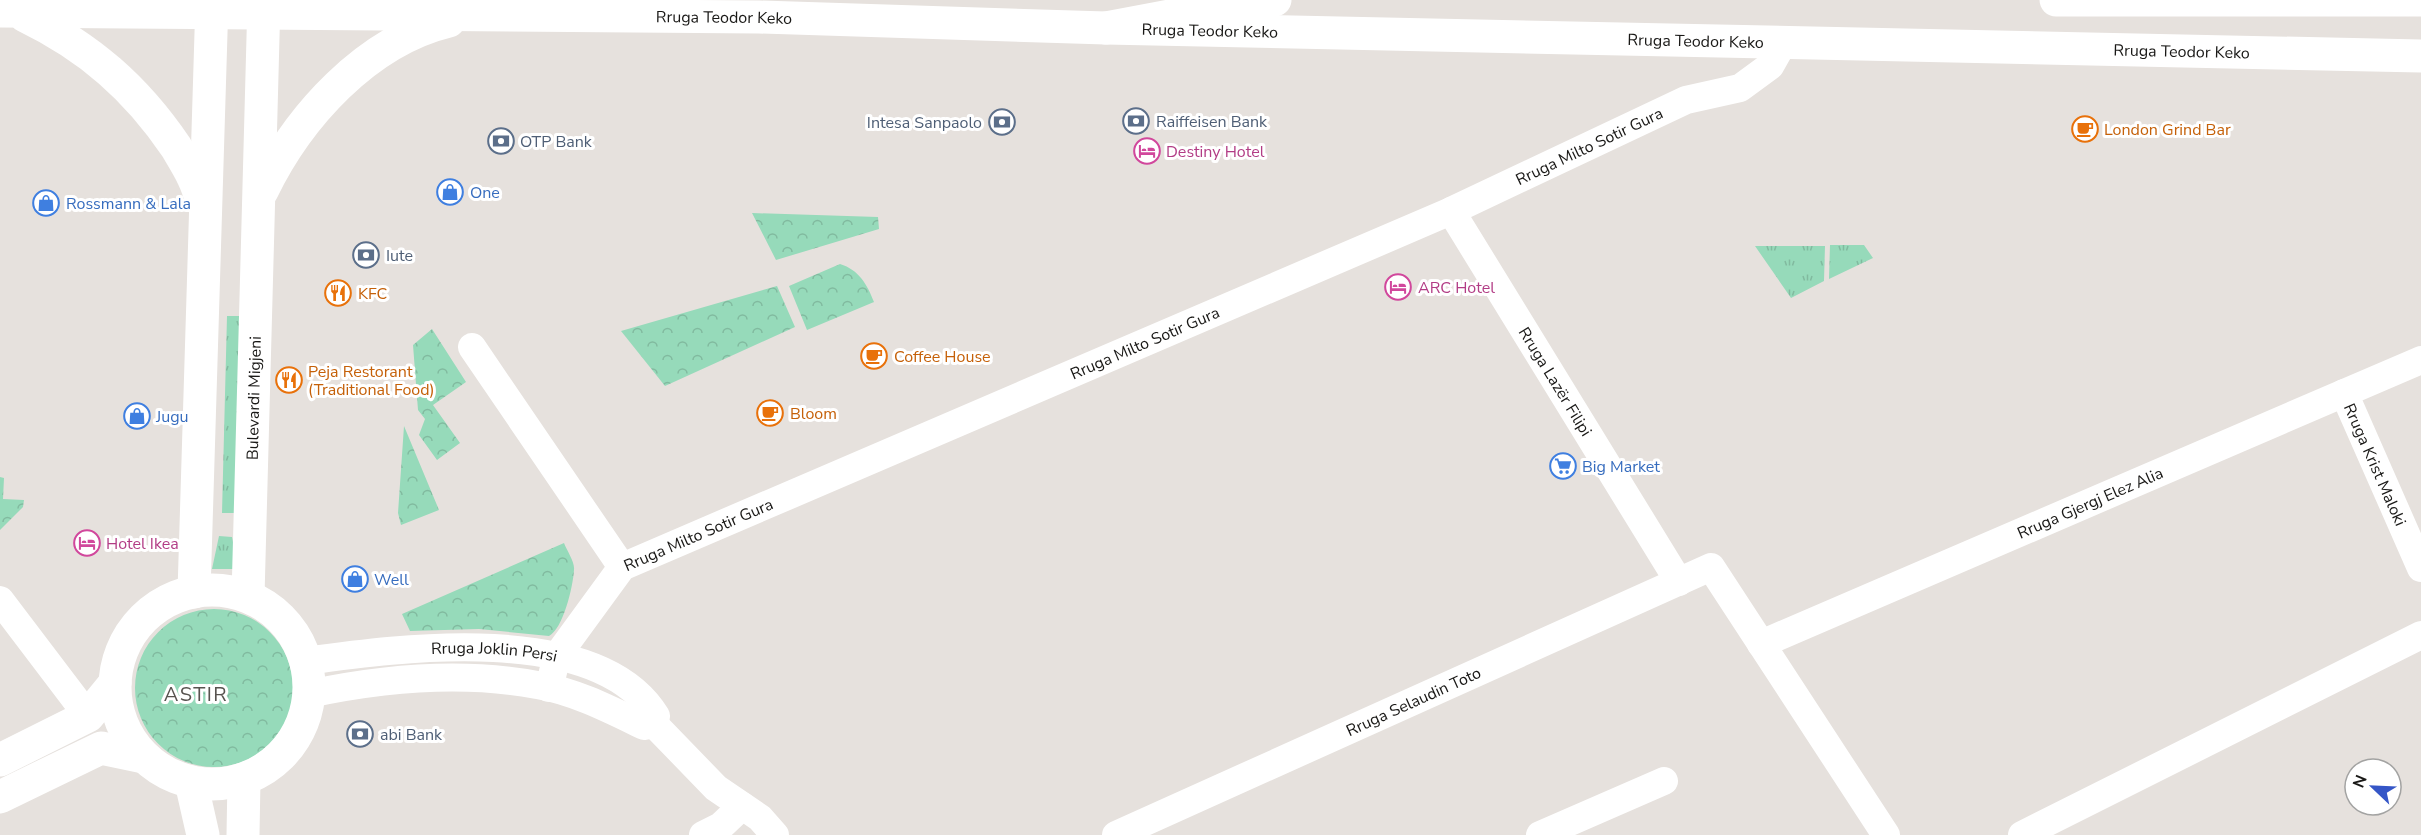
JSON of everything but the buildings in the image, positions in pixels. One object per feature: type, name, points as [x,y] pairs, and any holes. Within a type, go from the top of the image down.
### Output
[{"type":"main road","points":[[1106,28],[1212,8],[1275,0]]},
{"type":"main road","points":[[2056,0],[2421,0]]},
{"type":"main road","name":"Rruga Teodor Keko","points":[[9,12],[264,4],[478,14],[759,17],[1106,28],[2421,56]]},
{"type":"main road","name":"Bulevardi Migjeni","points":[[248,596],[264,4]]},
{"type":"main road","points":[[194,592],[211,7]]},
{"type":"main road","points":[[9,12],[62,34],[91,55],[139,100],[164,130],[200,189],[204,220]]},
{"type":"main road","points":[[259,198],[275,165],[300,128],[347,78],[390,46],[424,27],[478,14]]},
{"type":"main road","points":[[219,589],[248,596],[274,612],[294,634],[306,662],[309,694],[302,725],[285,752],[261,772],[244,779],[209,784],[191,782],[158,768],[144,757],[123,726],[116,705],[115,683],[122,652],[137,625],[160,605],[194,592],[219,589]]},
{"type":"main road","points":[[0,760],[88,716],[115,683]]},
{"type":"main road","points":[[0,797],[101,748],[144,757]]},
{"type":"main road","points":[[243,835],[244,779]]},
{"type":"main road","points":[[191,782],[203,835]]},
{"type":"street","name":"Rruga Milto Sotir Gura","points":[[549,688],[557,656],[622,567],[1451,211],[1686,100],[1740,88],[1770,66],[1783,43]]},
{"type":"street","name":"Rruga Lazër Filipi","points":[[1451,211],[1679,582]]},
{"type":"street","points":[[472,347],[622,567]]},
{"type":"street","name":"Rruga Gjergj Elez Alia","points":[[1761,644],[2421,360]]},
{"type":"street","name":"Rruga Krist Maloki","points":[[2344,393],[2421,568]]},
{"type":"street","name":"Rruga Selaudin Toto","points":[[1116,835],[1711,567],[1761,644]]},
{"type":"street","points":[[0,600],[88,716]]},
{"type":"street","points":[[2022,835],[2421,635]]},
{"type":"street","points":[[1761,644],[1886,835]]},
{"type":"street","name":"Rruga Joklin Persi","points":[[306,662],[435,646],[532,650],[606,673],[648,704],[656,716],[654,724]]},
{"type":"street","name":"Rruga Joklin Persi","points":[[309,694],[371,683],[456,677],[549,688],[644,726],[654,724]]},
{"type":"street","name":"Rruga Joklin Persi","points":[[654,724],[716,788],[760,818],[775,835]]},
{"type":"street","points":[[1540,835],[1664,781]]},
{"type":"street","points":[[703,835],[721,826],[742,806]]},
{"type":"green space","points":[[752,213],[878,217],[879,229],[776,260]]},
{"type":"green space","points":[[1830,245],[1864,245],[1873,258],[1829,279]]},
{"type":"green space","points":[[1755,246],[1825,246],[1824,281],[1791,298]]},
{"type":"green space","points":[[840,264],[862,278],[874,302],[807,330],[789,286]]},
{"type":"green space","points":[[777,286],[795,327],[665,386],[621,331]]},
{"type":"green space","points":[[227,316],[240,316],[235,513],[222,513]]},
{"type":"green space","points":[[432,329],[466,382],[433,405],[460,443],[437,460],[419,435],[425,419],[418,410],[413,345]]},
{"type":"green space","points":[[404,426],[439,510],[401,525],[398,513]]},
{"type":"green space","points":[[0,477],[4,478],[3,499],[24,500],[23,507],[0,530]]},
{"type":"green space","points":[[219,536],[232,537],[238,569],[212,569]]},
{"type":"green space","points":[[564,543],[573,564],[573,577],[563,617],[549,636],[479,629],[410,631],[402,614]]},
{"type":"green space","points":[[214,609],[244,615],[270,632],[287,658],[293,688],[287,718],[270,744],[244,761],[214,767],[184,761],[158,744],[141,718],[135,688],[141,658],[158,632],[184,615]]},
{"type":"place","name":"Raiffeisen Bank","points":[[1136,121]]},
{"type":"place","name":"Intesa Sanpaolo","points":[[1002,122]]},
{"type":"place","name":"London Grind Bar","points":[[2085,129]]},
{"type":"place","name":"OTP Bank","points":[[501,141]]},
{"type":"place","name":"Destiny Hotel","points":[[1147,151]]},
{"type":"place","name":"One","points":[[450,192]]},
{"type":"place","name":"Rossmann & Lala","points":[[46,203]]},
{"type":"place","name":"Iute","points":[[366,255]]},
{"type":"place","name":"ARC Hotel","points":[[1398,287]]},
{"type":"place","name":"KFC","points":[[338,293]]},
{"type":"place","name":"Coffee House","points":[[874,356]]},
{"type":"place","name":"Peja Restorant (Traditional Food)","points":[[289,380]]},
{"type":"place","name":"Bloom","points":[[770,413]]},
{"type":"place","name":"Jugu","points":[[137,416]]},
{"type":"place","name":"Big Market","points":[[1563,466]]},
{"type":"place","name":"Hotel Ikea","points":[[87,543]]},
{"type":"place","name":"Well","points":[[355,579]]},
{"type":"place","name":"abi Bank","points":[[360,734]]},
{"type":"district","name":"ASTIR","points":[[196,694]]}]
